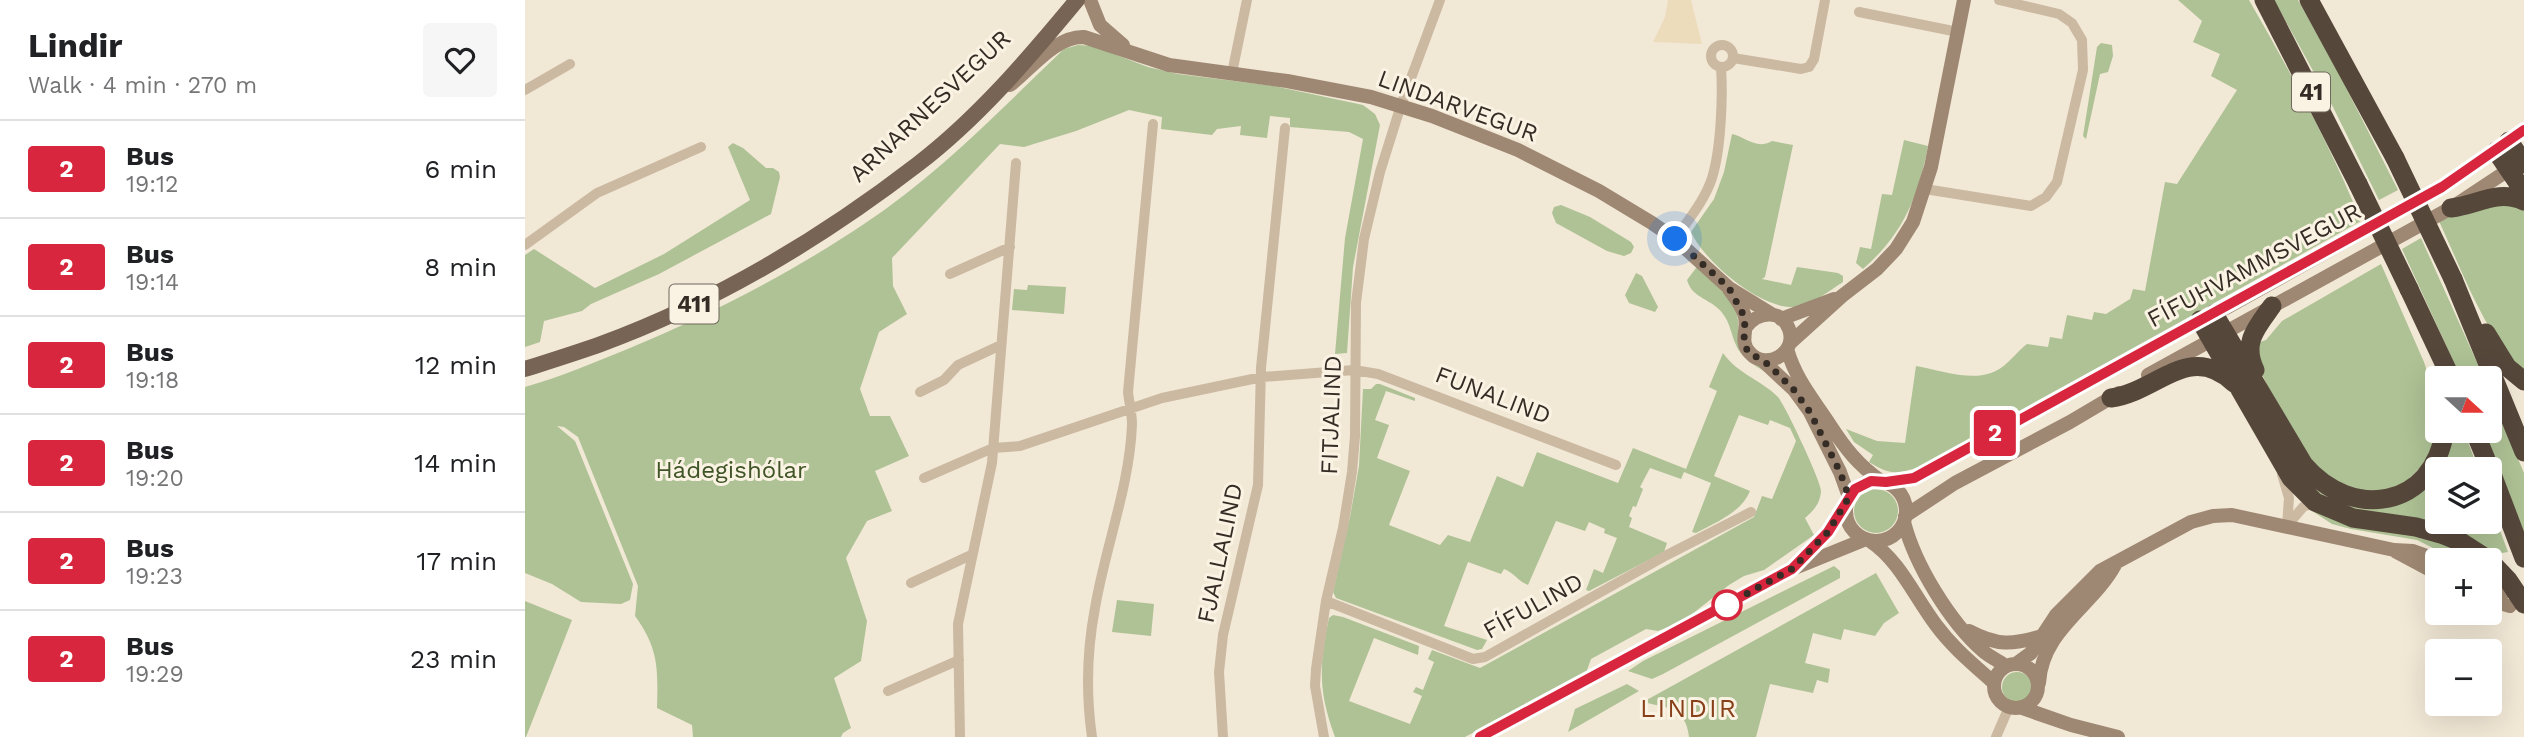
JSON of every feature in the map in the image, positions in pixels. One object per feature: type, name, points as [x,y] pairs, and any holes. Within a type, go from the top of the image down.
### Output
[{"type":"highway","name":"41","points":[[2264,0],[2358,184],[2445,366]]},
{"type":"highway","name":"41","points":[[2309,0],[2395,158],[2453,279],[2524,452]]},
{"type":"highway","points":[[2510,141],[2520,164],[2524,192]]},
{"type":"highway","points":[[2451,208],[2462,207],[2493,195],[2510,196],[2524,201]]},
{"type":"highway","points":[[2267,401],[2249,355],[2249,347],[2255,331],[2271,306]]},
{"type":"highway","points":[[2465,307],[2481,324],[2507,367],[2524,381]]},
{"type":"highway","points":[[2207,317],[2267,401],[2297,454],[2316,479],[2331,489],[2361,500],[2399,496],[2421,481],[2434,465],[2442,443]]},
{"type":"highway","points":[[2426,326],[2433,366]]},
{"type":"highway","points":[[2218,335],[2240,389],[2279,458],[2300,489],[2315,502],[2353,518],[2416,527],[2441,534],[2470,548]]},
{"type":"highway","points":[[2111,398],[2132,394],[2175,371],[2194,365],[2219,372],[2240,389]]},
{"type":"highway","points":[[2502,500],[2524,558]]},
{"type":"highway","points":[[2502,574],[2508,580],[2507,598]]},
{"type":"main road","name":"ARNARNESVEGUR","points":[[850,212],[971,105],[1021,53],[1066,0]]},
{"type":"main road","name":"ARNARNESVEGUR","points":[[525,369],[601,344],[676,313],[816,237],[920,163],[978,110],[1028,58],[1077,0]]},
{"type":"street","name":"LINDARVEGUR","points":[[1090,0],[1100,25],[1135,55]]},
{"type":"street","points":[[1232,73],[1247,0]]},
{"type":"street","name":"FITJALIND","points":[[1325,734],[1316,694],[1316,669],[1326,601],[1343,528],[1352,472],[1355,436],[1356,303],[1364,239],[1380,172],[1401,105],[1440,0]]},
{"type":"street","points":[[1733,58],[1801,69],[1809,67],[1814,59],[1825,0]]},
{"type":"street","points":[[1842,296],[1777,317],[1757,316],[1746,327],[1746,348],[1756,358],[1777,359],[1842,296],[1877,269],[1896,249],[1913,222],[1925,188],[1964,0]]},
{"type":"street","points":[[1925,188],[2024,206],[2041,201],[2057,182],[2083,70],[2082,40],[2072,23],[2059,14],[1999,0]]},
{"type":"street","points":[[1859,12],[1958,32]]},
{"type":"street","name":"LINDARVEGUR","points":[[978,110],[1065,40],[1076,37],[1091,38],[1169,65],[1340,90],[1401,105],[1518,150],[1599,191],[1675,239],[1729,288],[1777,317]]},
{"type":"street","points":[[1721,45],[1732,51],[1733,58],[1728,66],[1721,67],[1712,62],[1711,55],[1714,48],[1721,45]]},
{"type":"street","points":[[525,90],[570,64]]},
{"type":"street","points":[[1675,239],[1704,196],[1712,178],[1722,106],[1721,67]]},
{"type":"street","points":[[1092,737],[1088,709],[1090,645],[1094,611],[1129,451],[1132,421],[1128,392],[1153,124]]},
{"type":"street","name":"FJALLALIND","points":[[1223,737],[1219,671],[1223,635],[1258,485],[1262,377],[1285,128]]},
{"type":"street","name":"FÍFUHVAMMSVEGUR","points":[[1883,482],[1914,478],[2442,187],[2510,141]]},
{"type":"street","points":[[525,246],[597,193],[701,147]]},
{"type":"street","points":[[960,737],[958,624],[971,555],[989,484],[1016,163]]},
{"type":"street","name":"FÍFUHVAMMSVEGUR","points":[[1905,519],[1955,483],[2451,208],[2520,164]]},
{"type":"street","points":[[950,274],[1010,247]]},
{"type":"street","name":"LINDARVEGUR","points":[[1729,288],[1743,311],[1746,327]]},
{"type":"street","points":[[1777,317],[1789,330],[1789,346],[1801,383],[1845,449],[1857,463],[1899,492],[1906,508],[1905,519],[1913,550],[1939,595],[1984,652],[2011,665],[2028,667],[2033,671],[2042,704],[2056,719]]},
{"type":"street","points":[[919,392],[944,380],[958,365],[1002,345]]},
{"type":"street","points":[[1763,360],[1794,390],[1810,412],[1840,472],[1848,500],[1847,521],[1858,535],[1892,559],[1913,593],[1952,645],[1994,682]]},
{"type":"street","points":[[924,478],[993,447],[1020,446],[1162,398],[1262,377],[1354,370]]},
{"type":"street","name":"FUNALIND","points":[[1354,370],[1378,374],[1616,465]]},
{"type":"street","points":[[2279,458],[2289,498],[2287,526]]},
{"type":"street","points":[[1792,569],[1828,532],[1848,500],[1862,484],[1883,482]]},
{"type":"street","points":[[2287,526],[2303,507],[2315,502]]},
{"type":"street","name":"FÍFULIND","points":[[1326,601],[1473,659],[1485,657],[1667,555],[1751,512]]},
{"type":"street","points":[[2118,737],[2015,707],[1997,697],[1994,682],[1996,676],[2031,653],[2056,615],[2085,584],[2100,571],[2115,565],[2140,547],[2191,522],[2213,516],[2232,515],[2425,555]]},
{"type":"street","points":[[1480,737],[1792,569],[1868,540],[1886,539],[1900,529],[1905,519]]},
{"type":"street","points":[[2394,550],[2425,567]]},
{"type":"street","points":[[911,583],[971,555]]},
{"type":"street","points":[[1996,737],[2015,707],[2030,704],[2038,688],[2043,658],[2054,639],[2108,579],[2115,565]]},
{"type":"street","points":[[1962,627],[1994,642],[2009,644],[2042,636]]},
{"type":"street","points":[[888,691],[959,660]]},
{"type":"green space","points":[[2178,0],[2249,0],[2309,109],[2361,221],[1926,464],[1910,470],[1891,472],[1869,462],[1873,455],[1854,442],[1846,429],[1877,441],[1905,443],[1916,366],[1951,374],[1987,374],[2007,363],[2027,344],[2048,347],[2050,337],[2062,339],[2067,315],[2092,320],[2094,312],[2106,314],[2130,299],[2133,289],[2145,291],[2165,182],[2177,184],[2237,90],[2211,76],[2220,54],[2193,42],[2202,21]]},
{"type":"green space","points":[[2274,0],[2298,0],[2398,190],[2379,200],[2333,107]]},
{"type":"green space","points":[[2101,43],[2112,45],[2113,56],[2108,72],[2100,74],[2086,139],[2083,136],[2097,47]]},
{"type":"green space","name":"Hádegishólar","points":[[1078,45],[1093,46],[1148,67],[1178,74],[1274,86],[1363,105],[1375,114],[1380,125],[1353,267],[1347,353],[1335,354],[1345,238],[1363,139],[1349,132],[1290,127],[1290,118],[1270,116],[1267,138],[1240,135],[1241,126],[1217,129],[1212,135],[1161,129],[1162,117],[1129,110],[1076,131],[1024,147],[1000,144],[892,258],[893,286],[907,314],[879,332],[860,389],[870,416],[890,416],[909,456],[875,471],[892,511],[867,521],[846,558],[867,621],[861,661],[834,678],[851,728],[841,737],[693,737],[692,725],[657,708],[653,649],[635,616],[638,586],[578,437],[564,427],[557,426],[575,441],[633,584],[630,600],[621,604],[581,602],[552,584],[525,573],[525,387],[591,364],[690,321],[750,292],[836,242],[917,185],[968,141],[1064,49]]},
{"type":"green space","points":[[1732,134],[1756,144],[1772,141],[1793,145],[1765,277],[1762,279],[1791,285],[1797,267],[1843,276],[1843,282],[1813,301],[1794,307],[1780,306],[1750,292],[1720,269],[1691,232],[1714,199],[1724,172]]},
{"type":"green space","points":[[1904,140],[1928,146],[1914,199],[1889,242],[1863,269],[1856,263],[1860,247],[1871,249],[1882,194],[1892,195]]},
{"type":"green space","points":[[733,143],[766,168],[779,172],[771,214],[659,274],[591,304],[582,311],[544,321],[540,342],[525,347],[525,255],[534,249],[595,288],[664,254],[750,200],[728,147]]},
{"type":"green space","points":[[2476,204],[2524,207],[2524,373],[2497,340],[2486,321],[2438,219]]},
{"type":"green space","points":[[1561,205],[1590,217],[1631,242],[1634,247],[1631,253],[1624,256],[1607,251],[1556,223],[1552,213],[1554,207]]},
{"type":"green space","points":[[2421,238],[2479,366],[2456,366],[2402,249]]},
{"type":"green space","points":[[1699,264],[1735,306],[1738,341],[1773,377],[1742,355],[1723,314],[1693,291],[1687,280]]},
{"type":"green space","points":[[2381,264],[2425,366],[2425,443],[2432,443],[2425,463],[2402,485],[2367,494],[2320,474],[2267,385],[2256,361],[2256,343],[2266,340],[2282,321]]},
{"type":"green space","points":[[1636,273],[1642,276],[1658,307],[1655,312],[1629,303],[1625,295]]},
{"type":"green space","points":[[1028,285],[1066,287],[1064,314],[1012,310],[1014,289],[1027,290]]},
{"type":"green space","points":[[2230,349],[2318,487],[2403,499],[2425,467],[2425,534],[2354,513],[2310,493]]},
{"type":"green space","points":[[1723,353],[1736,367],[1778,397],[1795,428],[1820,485],[1819,500],[1805,518],[1814,535],[1764,570],[1744,576],[1729,585],[1682,622],[1658,631],[1646,629],[1591,659],[1586,673],[1465,737],[1335,737],[1325,706],[1322,678],[1326,635],[1329,618],[1333,615],[1419,646],[1418,655],[1374,638],[1349,701],[1410,724],[1422,696],[1413,692],[1416,687],[1423,690],[1434,662],[1428,659],[1432,650],[1480,668],[1754,517],[1762,496],[1772,499],[1796,441],[1790,428],[1770,420],[1768,425],[1739,415],[1714,476],[1750,491],[1734,511],[1696,533],[1692,532],[1711,483],[1684,472],[1681,479],[1650,468],[1640,487],[1643,489],[1636,507],[1633,506],[1629,516],[1632,518],[1629,527],[1667,543],[1664,552],[1589,591],[1586,590],[1594,569],[1603,573],[1617,538],[1604,533],[1605,529],[1589,522],[1585,531],[1556,521],[1528,585],[1504,569],[1501,574],[1468,562],[1444,626],[1487,640],[1482,649],[1477,650],[1336,598],[1333,592],[1359,466],[1363,389],[1371,389],[1380,384],[1415,398],[1415,401],[1386,391],[1375,420],[1389,425],[1377,458],[1410,471],[1389,525],[1440,545],[1448,535],[1470,542],[1497,476],[1523,487],[1537,452],[1618,483],[1633,448],[1686,469],[1717,391],[1709,387]]},
{"type":"green space","points":[[2503,423],[2524,473],[2524,533],[2502,478],[2502,457],[2493,457],[2488,443],[2503,443]]},
{"type":"green space","points":[[2442,443],[2468,443],[2474,457],[2432,457]]},
{"type":"green space","points":[[1876,489],[1892,495],[1898,511],[1892,527],[1876,533],[1860,527],[1854,511],[1860,495]]},
{"type":"green space","points":[[2309,509],[2432,536],[2455,548],[2433,548],[2417,540],[2332,524]]},
{"type":"green space","points":[[2427,534],[2501,534],[2508,552],[2502,553],[2502,548],[2475,548]]},
{"type":"green space","points":[[1834,566],[1840,571],[1840,578],[1663,674],[1652,679],[1628,671],[1643,661]]},
{"type":"green space","points":[[1876,573],[1899,613],[1884,623],[1875,636],[1844,629],[1841,640],[1813,633],[1805,663],[1830,669],[1828,683],[1817,680],[1813,693],[1770,684],[1756,737],[1689,737],[1684,720],[1679,714],[1643,702]]},
{"type":"green space","points":[[1117,600],[1154,604],[1151,636],[1112,632]]},
{"type":"green space","points":[[525,601],[572,620],[526,737],[525,737]]},
{"type":"green space","points":[[2017,672],[2028,676],[2032,687],[2028,698],[2017,702],[2006,698],[2002,687],[2006,676]]},
{"type":"green space","points":[[1627,684],[1639,691],[1568,732],[1575,709]]},
{"type":"shaded area","points":[[1668,0],[1691,0],[1702,44],[1653,42],[1665,17]]},
{"type":"bus line","name":"2","points":[[1480,737],[1792,569],[1828,532],[1849,497],[1862,484],[1914,478],[2442,187],[2524,130]]},
{"type":"district","name":"LINDIR","points":[[1689,708]]},
{"type":"route","points":[[1675,239],[1729,288],[1745,318],[1746,348],[1780,376],[1810,412],[1845,482],[1849,497],[1828,532],[1792,569],[1724,606],[1727,605]]}]
